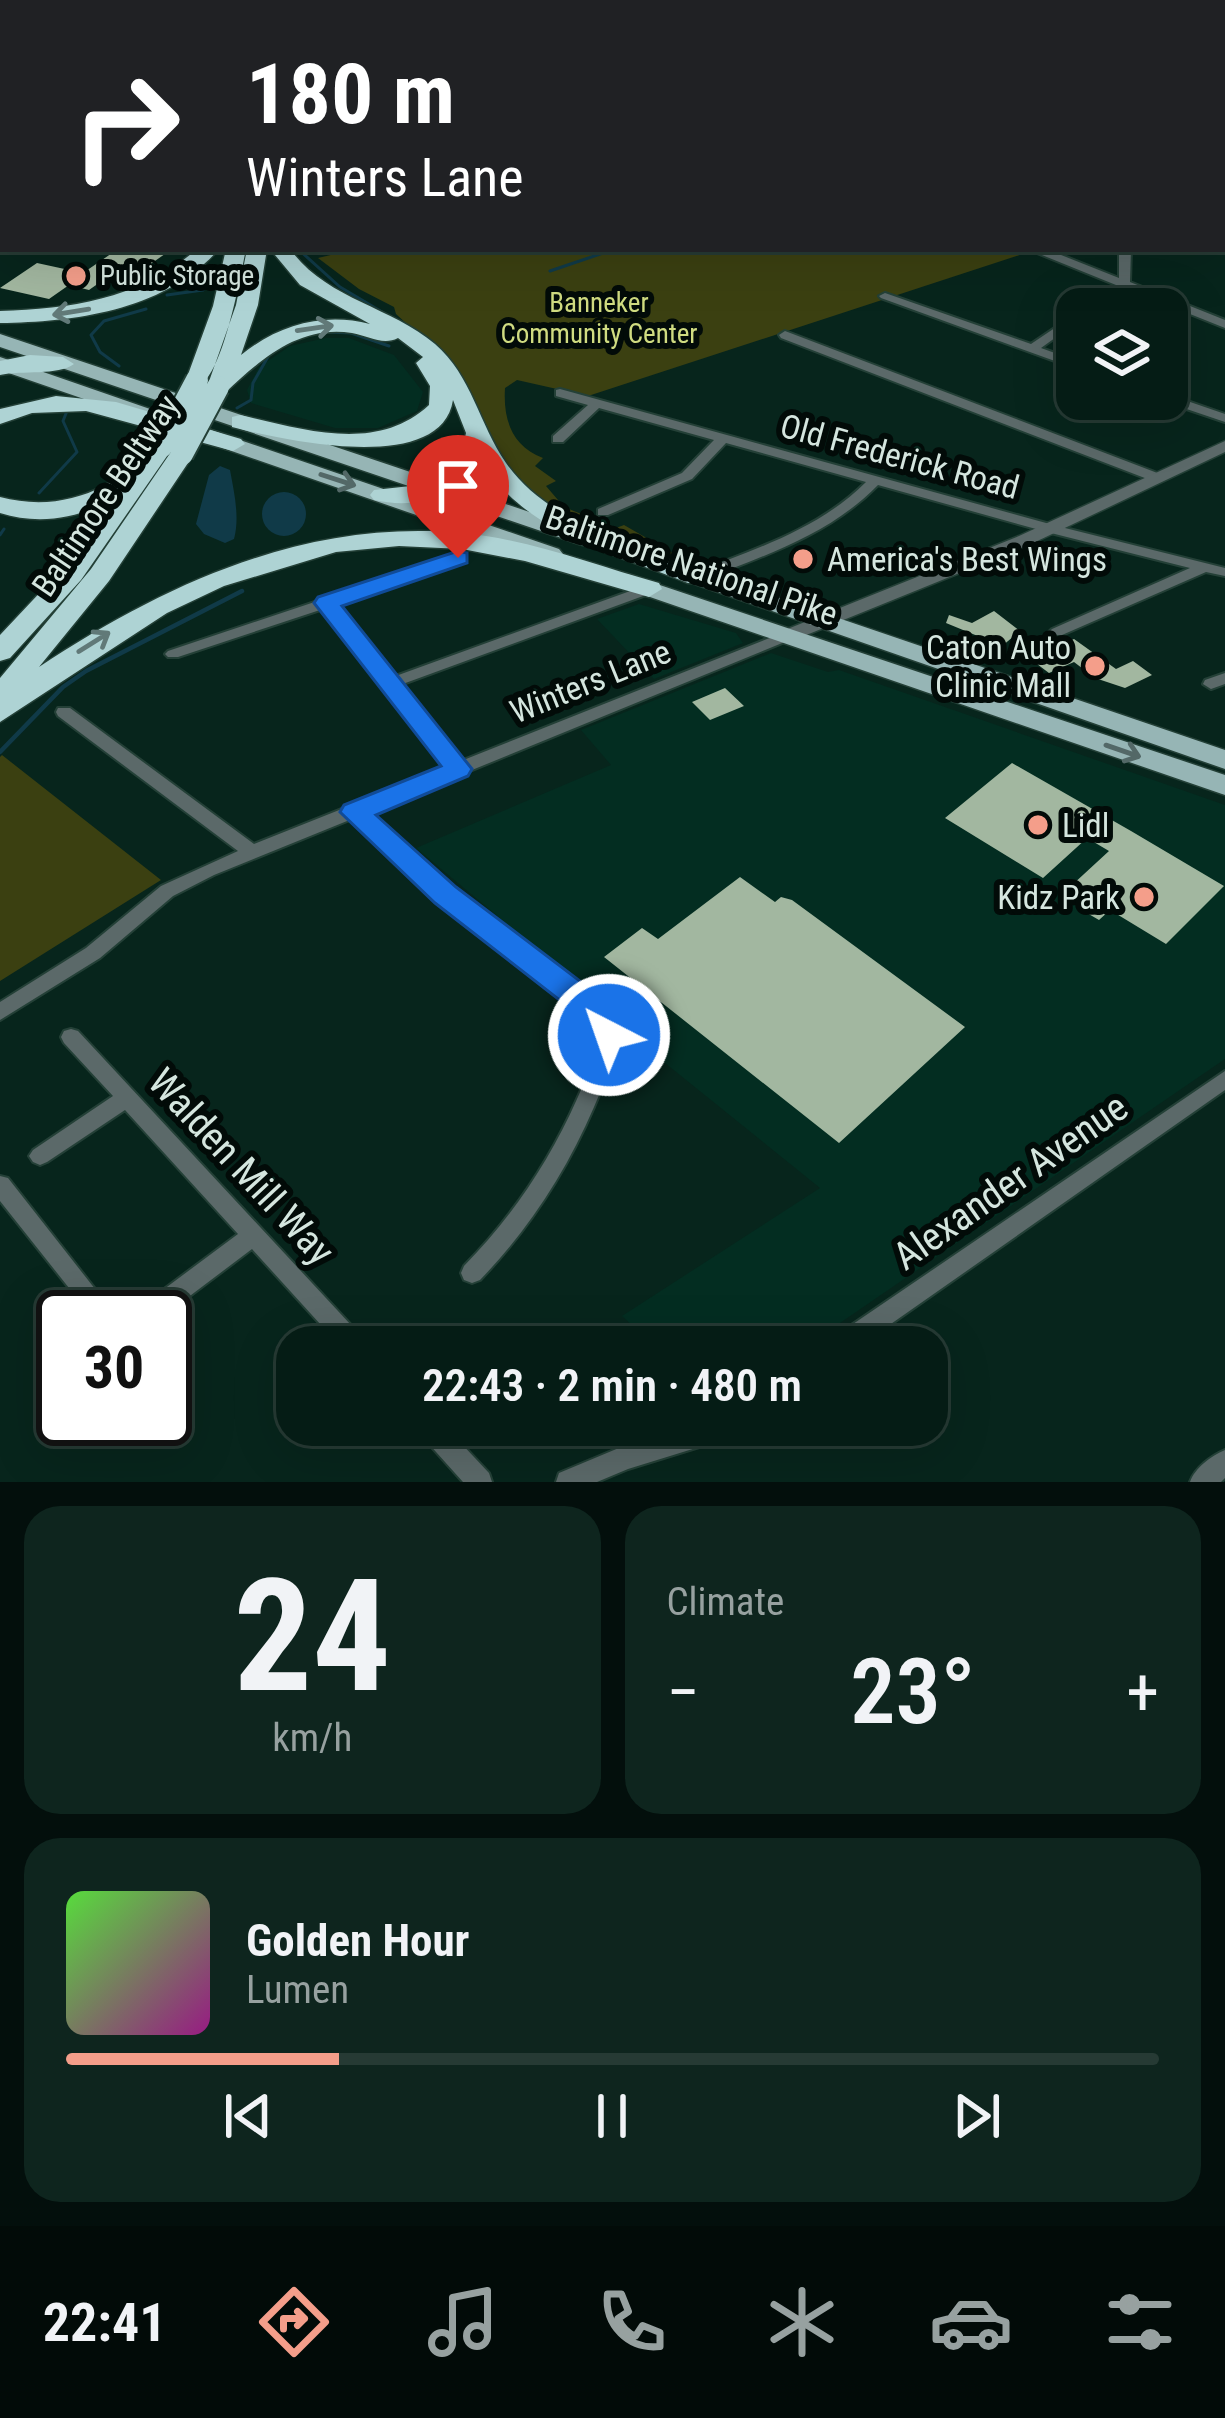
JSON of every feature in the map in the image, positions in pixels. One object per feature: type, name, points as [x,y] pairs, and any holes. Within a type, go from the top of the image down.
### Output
[{"type":"highway","points":[[0,317],[68,313],[140,295],[180,274],[206,252]]},
{"type":"highway","name":"Baltimore Beltway","points":[[207,383],[235,252]]},
{"type":"highway","name":"Baltimore Beltway","points":[[0,695],[100,575],[167,450],[238,336],[256,252]]},
{"type":"highway","points":[[283,252],[310,280],[407,333],[438,358],[464,393],[478,434],[500,472],[534,503],[574,526],[697,577]]},
{"type":"highway","points":[[0,417],[32,404],[71,400],[236,433],[340,441],[381,440],[412,430],[441,407],[441,386],[426,362],[374,331],[343,325],[296,330],[269,340],[207,383]]},
{"type":"highway","points":[[2,355],[63,364]]},
{"type":"highway","points":[[383,495],[441,490],[470,470],[479,449],[478,434]]},
{"type":"highway","points":[[0,505],[27,513],[75,508],[105,495],[167,450]]},
{"type":"highway","name":"Baltimore Beltway","points":[[0,652],[72,574],[167,450]]},
{"type":"highway","points":[[0,712],[73,655],[143,614],[231,575],[401,520],[456,520]]},
{"type":"highway","points":[[329,546],[409,538],[464,541],[650,589]]},
{"type":"main road","name":"Baltimore National Pike","points":[[2,355],[236,433],[441,490],[1225,760]]},
{"type":"main road","name":"Baltimore National Pike","points":[[63,364],[383,495],[1225,785]]},
{"type":"main road","points":[[1021,717],[1038,707],[1070,710]]},
{"type":"street","points":[[1044,252],[1225,324]]},
{"type":"street","points":[[1124,284],[1125,252]]},
{"type":"street","points":[[1118,288],[1124,284]]},
{"type":"street","points":[[885,296],[1056,358]]},
{"type":"street","points":[[1032,350],[1056,332]]},
{"type":"street","points":[[785,335],[1155,477]]},
{"type":"street","name":"Old Frederick Road","points":[[560,393],[1225,572]]},
{"type":"street","points":[[558,439],[596,404]]},
{"type":"street","points":[[1188,405],[1225,418]]},
{"type":"street","points":[[603,512],[688,476],[723,438]]},
{"type":"street","name":"Winters Lane","points":[[0,1012],[93,953],[167,891],[252,852],[1052,529],[1225,446]]},
{"type":"street","points":[[697,577],[820,527],[846,511],[874,481]]},
{"type":"street","points":[[173,654],[458,558]]},
{"type":"street","points":[[1057,632],[1204,566]]},
{"type":"street","points":[[391,682],[650,589]]},
{"type":"street","points":[[326,603],[458,769]]},
{"type":"street","points":[[64,712],[252,852]]},
{"type":"street","points":[[355,812],[446,895],[586,1003],[609,1035],[606,1053],[561,1157],[532,1203],[472,1273]]},
{"type":"street","name":"Walden Mill Way","points":[[70,1037],[337,1326]]},
{"type":"street","name":"Alexander Avenue","points":[[868,1326],[1225,1079]]},
{"type":"street","points":[[40,1156],[126,1097]]},
{"type":"street","points":[[0,1185],[84,1290]]},
{"type":"street","points":[[180,1290],[253,1234]]},
{"type":"street","points":[[447,1446],[480,1482]]},
{"type":"street","points":[[568,1482],[660,1446]]},
{"type":"street","points":[[1202,1482],[1225,1462]]},
{"type":"shaded area","points":[[349,338],[394,355],[423,392],[417,411],[378,428],[335,428],[251,403],[247,390],[259,367],[290,346]]},
{"type":"shaded area","points":[[639,604],[736,633],[743,643],[654,679],[597,619]]},
{"type":"shaded area","points":[[771,653],[828,672],[839,670],[1225,805],[1225,1059],[836,1326],[633,1326],[622,1316],[820,1188],[634,1038],[635,1031],[416,848],[611,765],[581,730]]},
{"type":"green space","name":"Banneker Community Center","points":[[343,252],[1029,252],[588,396],[517,380],[505,388],[512,430],[524,446],[543,458],[535,466],[556,481],[546,486],[564,507],[616,528],[624,525],[683,559],[565,515],[529,494],[503,459],[460,373],[394,307],[359,289],[318,258]]},
{"type":"green space","points":[[0,757],[161,880],[0,981]]},
{"type":"water","points":[[220,466],[230,470],[236,513],[234,539],[225,543],[204,534],[196,524],[209,475]]},
{"type":"water","points":[[284,492],[299,499],[306,514],[299,529],[284,536],[269,529],[262,514],[269,499]]},
{"type":"building","name":"Public Storage","points":[[114,252],[168,252],[125,282],[106,278],[89,290],[69,285],[49,299],[0,288],[37,263],[83,273]]},
{"type":"building","points":[[994,611],[1020,631],[1002,646],[946,623],[949,615],[972,623]]},
{"type":"building","name":"Caton Auto Clinic Mall","points":[[1074,639],[1116,669],[1133,661],[1152,675],[1125,688],[1095,678],[1074,662],[1049,673],[1029,658]]},
{"type":"building","points":[[725,688],[744,706],[710,720],[692,702]]},
{"type":"building","points":[[1012,763],[1224,886],[1166,944],[1110,910],[1099,920],[1080,909],[1071,886],[1109,851],[1087,838],[1043,878],[945,818]]},
{"type":"building","points":[[740,877],[775,902],[781,897],[792,900],[965,1027],[839,1143],[604,957],[642,928],[658,939]]},
{"type":"waterway","points":[[186,259],[191,252]]},
{"type":"waterway","points":[[301,252],[340,287],[431,341]]},
{"type":"waterway","points":[[550,271],[606,252]]},
{"type":"waterway","points":[[167,295],[203,290]]},
{"type":"waterway","points":[[119,366],[100,352],[91,335],[104,321],[146,309]]},
{"type":"waterway","points":[[329,332],[351,333],[389,346]]},
{"type":"waterway","points":[[237,408],[251,400],[253,383],[269,355]]},
{"type":"waterway","points":[[39,493],[77,452],[63,421],[67,411]]},
{"type":"waterway","points":[[0,535],[4,529]]},
{"type":"waterway","points":[[0,752],[63,687],[86,671],[242,591]]},
{"type":"place","name":"Public Storage","points":[[76,276]]},
{"type":"place","name":"America's Best Wings","points":[[803,559]]},
{"type":"place","name":"Caton Auto Clinic Mall","points":[[1095,666]]},
{"type":"place","name":"Lidl","points":[[1038,825]]},
{"type":"place","name":"Kidz Park","points":[[1144,897]]},
{"type":"route","points":[[458,558],[326,603],[458,769],[355,812],[446,895],[586,1003],[609,1035]]}]
